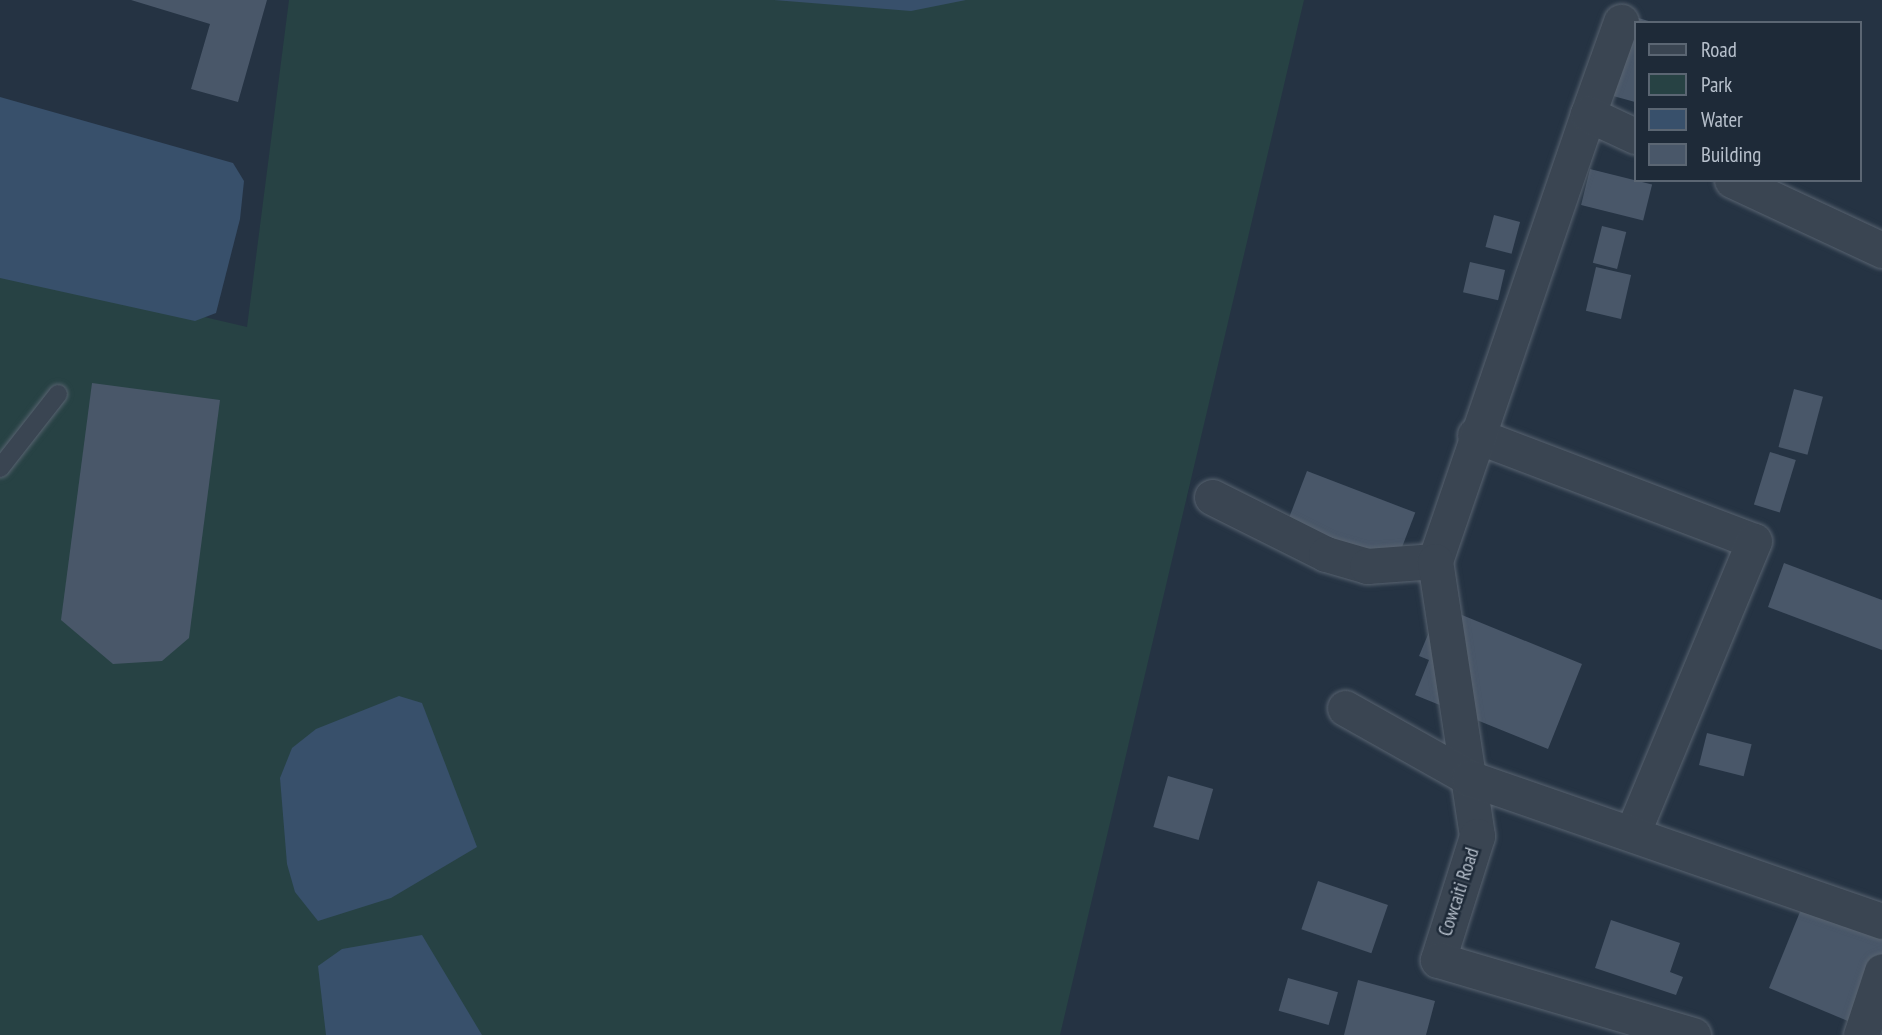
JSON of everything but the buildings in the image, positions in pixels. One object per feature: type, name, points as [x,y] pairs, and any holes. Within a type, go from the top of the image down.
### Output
[{"type":"street","points":[[1212,497],[1326,554],[1367,566],[1435,561],[1475,435],[1621,22]]},
{"type":"street","points":[[1588,114],[1633,135]]},
{"type":"street","points":[[1735,182],[1882,250]]},
{"type":"street","points":[[1475,435],[1754,541],[1633,834]]},
{"type":"street","name":"Cowcaiti Road","points":[[1435,561],[1477,836],[1438,960],[1693,1035]]},
{"type":"street","points":[[1345,708],[1469,778],[1882,921]]},
{"type":"street","points":[[1861,1035],[1882,971]]},
{"type":"lane","points":[[0,468],[58,394]]},
{"type":"green space","points":[[289,0],[1304,0],[1060,1035],[0,1035],[0,269],[247,327]]},
{"type":"water","points":[[774,0],[966,0],[911,11]]},
{"type":"water","points":[[0,97],[233,163],[244,181],[240,219],[216,313],[195,321],[0,278]]},
{"type":"water","points":[[399,696],[422,703],[477,847],[391,898],[318,921],[295,892],[287,864],[280,778],[292,748],[316,729]]},
{"type":"water","points":[[422,935],[482,1035],[326,1035],[318,966],[342,949]]}]
